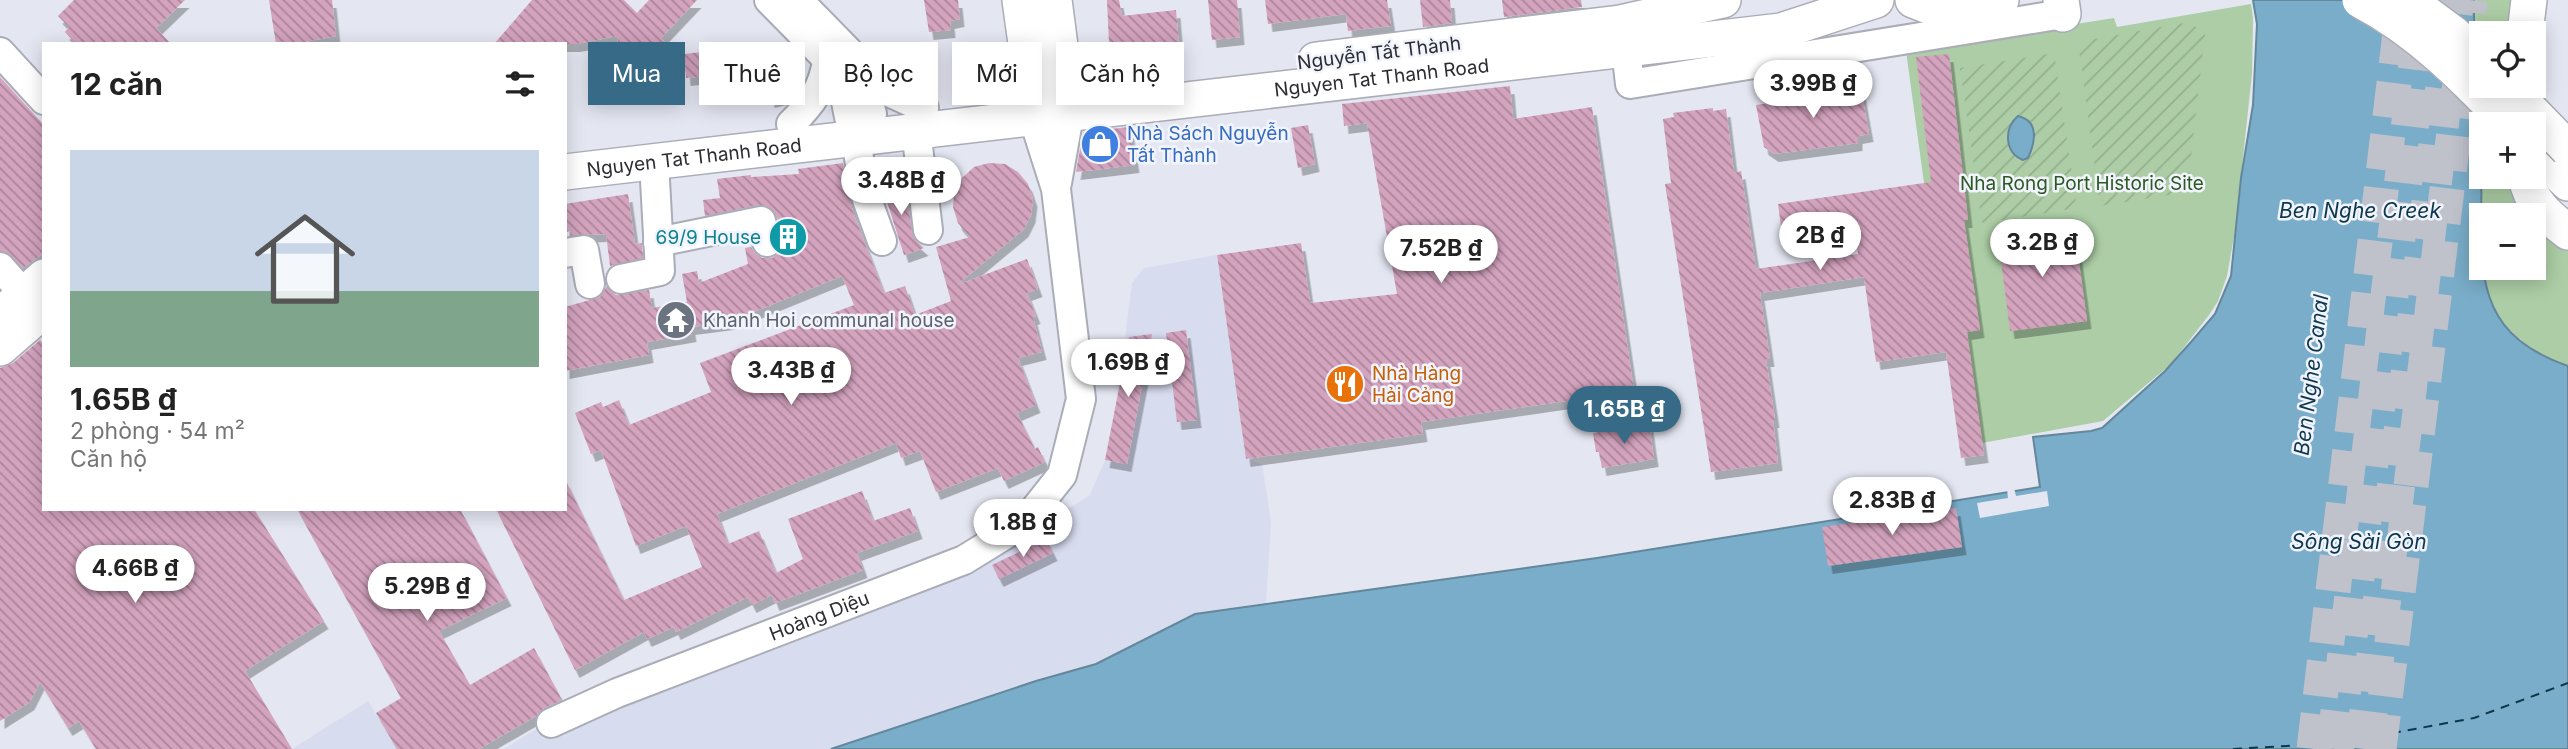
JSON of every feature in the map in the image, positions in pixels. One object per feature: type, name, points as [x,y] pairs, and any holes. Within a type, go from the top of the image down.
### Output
[{"type":"main road","points":[[1020,0],[1050,104]]},
{"type":"main road","points":[[1050,104],[1054,0]]},
{"type":"main road","points":[[1620,24],[1723,0]]},
{"type":"main road","name":"Nguyen Tat Thanh Road","points":[[567,148],[791,124],[920,119],[1050,104],[1620,24],[1734,52],[1781,31],[1876,0]]},
{"type":"main road","points":[[1913,0],[1936,9],[2001,0]]},
{"type":"main road","points":[[2360,0],[2415,34],[2498,112]]},
{"type":"main road","points":[[2408,0],[2469,48]]},
{"type":"main road","points":[[2526,21],[2529,0]]},
{"type":"main road","points":[[2519,98],[2568,149]]},
{"type":"main road","name":"Nguyen Tat Thanh Road","points":[[567,172],[654,162],[859,123]]},
{"type":"main road","points":[[2546,162],[2568,183]]},
{"type":"main road","points":[[2529,189],[2535,202],[2547,216],[2568,232]]},
{"type":"main road","points":[[0,348],[28,299]]},
{"type":"street","points":[[769,0],[819,49]]},
{"type":"street","points":[[798,0],[839,42]]},
{"type":"street","points":[[1734,52],[1952,30],[2062,7]]},
{"type":"street","points":[[0,52],[42,98]]},
{"type":"street","points":[[791,124],[810,105],[819,89]]},
{"type":"street","points":[[551,723],[629,688],[964,560],[1024,523],[1062,475],[1081,399],[1056,189],[1050,104]]},
{"type":"street","points":[[852,105],[859,123]]},
{"type":"street","points":[[859,105],[864,191],[883,241]]},
{"type":"street","points":[[904,105],[920,119],[928,230]]},
{"type":"street","points":[[621,279],[660,271],[654,162]]},
{"type":"street","points":[[658,242],[761,221],[767,242]]},
{"type":"street","points":[[567,253],[584,250],[590,284]]},
{"type":"street","points":[[0,267],[28,299]]},
{"type":"shaded area","points":[[1217,255],[1246,459],[1262,464],[1271,521],[1266,603],[1195,614],[1096,664],[1036,681],[831,749],[504,749],[552,719],[621,701],[979,565],[1090,495],[1105,460],[1117,400],[1132,283],[1144,268]]},
{"type":"shaded area","points":[[368,701],[397,749],[292,749]]},
{"type":"green space","points":[[2474,0],[2523,0],[2520,21],[2474,21]]},
{"type":"green space","name":"Nha Rong Port Historic Site","points":[[2251,4],[2252,74],[2235,231],[2227,276],[2218,301],[2209,315],[2171,364],[2103,421],[1960,447],[1906,51],[2114,18],[2117,27]]},
{"type":"green space","points":[[2189,22],[2205,34],[2187,192],[2100,206],[2078,42]]},
{"type":"green space","points":[[2054,53],[2077,208],[1982,223],[1960,68]]},
{"type":"green space","points":[[2474,98],[2489,98],[2497,112],[2474,112]]},
{"type":"green space","points":[[2482,189],[2515,189],[2523,203],[2482,203]]},
{"type":"green space","points":[[2546,231],[2568,250],[2568,366],[2536,351],[2510,330],[2491,302],[2484,280],[2546,280]]},
{"type":"water","name":"Sông Sài Gòn","points":[[2253,0],[2474,0],[2474,21],[2469,21],[2469,98],[2474,98],[2474,112],[2469,112],[2469,189],[2481,189],[2481,203],[2469,203],[2469,280],[2485,280],[2493,307],[2504,325],[2520,341],[2568,366],[2568,749],[831,749],[1036,681],[1096,664],[1195,614],[1597,558],[2040,487],[2033,437],[2102,428],[2165,371],[2215,314],[2231,276],[2241,178],[2253,105],[2257,24]]},
{"type":"water","points":[[2018,116],[2030,123],[2034,133],[2028,158],[2023,160],[2013,152],[2008,140],[2010,127]]},
{"type":"pier","points":[[2014,488],[2016,496],[2047,491],[2049,506],[1980,518],[1977,503],[2008,498],[2007,489]]},
{"type":"building","points":[[74,0],[185,0],[156,28],[169,42],[74,42],[65,32],[69,27],[58,16]]},
{"type":"building","points":[[269,0],[332,0],[336,36],[304,42],[276,42]]},
{"type":"building","points":[[532,0],[624,0],[637,13],[649,0],[697,0],[661,38],[665,42],[618,42],[617,36],[576,44],[496,42]]},
{"type":"building","points":[[924,0],[958,0],[960,19],[950,21],[951,30],[929,32]]},
{"type":"building","points":[[1107,0],[1119,0],[1122,16],[1176,10],[1179,42],[1109,42]]},
{"type":"building","points":[[1208,0],[1237,0],[1240,37],[1212,40]]},
{"type":"building","points":[[1265,0],[1387,0],[1391,26],[1348,31],[1346,14],[1268,24]]},
{"type":"building","points":[[1420,0],[1450,0],[1452,23],[1423,27]]},
{"type":"building","points":[[1502,0],[1581,0],[1582,7],[1504,17]]},
{"type":"building","points":[[699,52],[699,77],[686,78],[685,54]]},
{"type":"building","points":[[1949,54],[1968,220],[1964,220],[1980,330],[1967,332],[1984,455],[1961,458],[1946,352],[1876,362],[1864,277],[1760,293],[1770,359],[1766,359],[1778,463],[1711,472],[1665,184],[1671,183],[1663,119],[1674,117],[1673,113],[1726,109],[1734,173],[1741,171],[1756,269],[1858,254],[1854,223],[1782,234],[1778,204],[1931,182],[1916,57]]},
{"type":"building","points":[[0,77],[42,123],[42,254],[23,268],[12,256],[0,251]]},
{"type":"building","points":[[1510,86],[1513,119],[1592,107],[1634,391],[1421,422],[1423,434],[1246,459],[1217,255],[1301,243],[1310,303],[1397,294],[1367,123],[1344,126],[1342,104]]},
{"type":"building","points":[[1847,86],[1848,91],[1861,89],[1869,134],[1858,136],[1858,143],[1774,154],[1764,147],[1756,105],[1769,103],[1769,99]]},
{"type":"building","points":[[1308,125],[1315,164],[1298,168],[1291,128]]},
{"type":"building","name":"Nhà Sách Nguyễn Tất Thành","points":[[1129,127],[1135,165],[1076,172],[1083,132]]},
{"type":"building","points":[[843,163],[854,215],[884,293],[905,286],[915,315],[951,301],[936,247],[970,237],[958,223],[953,207],[954,192],[962,178],[974,167],[989,163],[1005,164],[1018,172],[1028,184],[1033,199],[1031,215],[1024,229],[957,285],[1027,259],[1038,289],[1027,293],[1036,316],[1033,317],[1042,352],[1018,358],[1036,405],[1017,413],[1035,449],[1038,447],[1045,462],[1004,481],[998,468],[936,492],[920,451],[901,458],[896,443],[717,514],[728,544],[759,531],[776,573],[803,559],[788,519],[862,491],[873,521],[910,508],[918,531],[857,553],[863,570],[775,603],[772,595],[752,605],[748,597],[676,632],[674,627],[647,639],[644,632],[575,670],[497,511],[567,511],[567,483],[624,600],[702,567],[686,526],[636,546],[601,450],[591,454],[575,413],[601,402],[603,407],[619,400],[629,425],[711,392],[700,363],[854,305],[842,276],[729,322],[691,327],[692,334],[647,342],[649,355],[567,371],[567,306],[600,297],[607,286],[616,295],[649,290],[652,308],[687,302],[682,274],[697,271],[699,283],[748,264],[745,248],[751,247],[762,258],[772,258],[779,253],[783,245],[777,216],[772,209],[758,205],[705,216],[703,200],[720,198],[717,179],[799,174],[798,169]]},
{"type":"building","points":[[897,181],[909,210],[912,233],[924,248],[904,255],[881,183]]},
{"type":"building","points":[[628,194],[635,244],[642,243],[643,258],[610,266],[606,234],[571,235],[571,231],[567,232],[567,204]]},
{"type":"building","points":[[2074,226],[2087,321],[2010,331],[1998,237]]},
{"type":"building","points":[[1186,330],[1197,420],[1177,422],[1166,333]]},
{"type":"building","points":[[1152,334],[1127,464],[1105,460],[1129,337]]},
{"type":"building","points":[[40,340],[42,342],[42,511],[255,511],[324,621],[245,671],[292,749],[96,749],[79,721],[68,728],[40,682],[30,702],[0,721],[0,368],[13,363]]},
{"type":"building","points":[[1649,424],[1654,459],[1602,468],[1593,433]]},
{"type":"building","points":[[1956,508],[1962,547],[1828,566],[1822,527]]},
{"type":"building","points":[[298,511],[461,511],[507,598],[439,631],[470,685],[534,648],[562,700],[544,708],[536,716],[479,749],[397,749],[376,713],[401,698]]},
{"type":"building","points":[[1046,539],[1053,553],[999,579],[992,565]]},
{"type":"ferry route","points":[[2233,749],[2339,743],[2474,718],[2568,683]]},
{"type":"tunnel","points":[[2314,749],[2404,0]]},
{"type":"tunnel","points":[[2364,749],[2455,0]]},
{"type":"tunnel","points":[[2379,749],[2470,0]]},
{"type":"tunnel","points":[[2335,749],[2424,9]]},
{"type":"place","name":"Nhà Sách Nguyễn Tất Thành","points":[[1100,144]]},
{"type":"place","name":"69/9 House","points":[[788,237]]},
{"type":"place","name":"Khanh Hoi communal house","points":[[676,320]]},
{"type":"place","name":"Nhà Hàng Hải Cảng","points":[[1345,384]]},
{"type":"water label","name":"Ben Nghe Creek","points":[[2360,210]]},
{"type":"water label","name":"Ben Nghe Canal","points":[[2311,375]]}]
